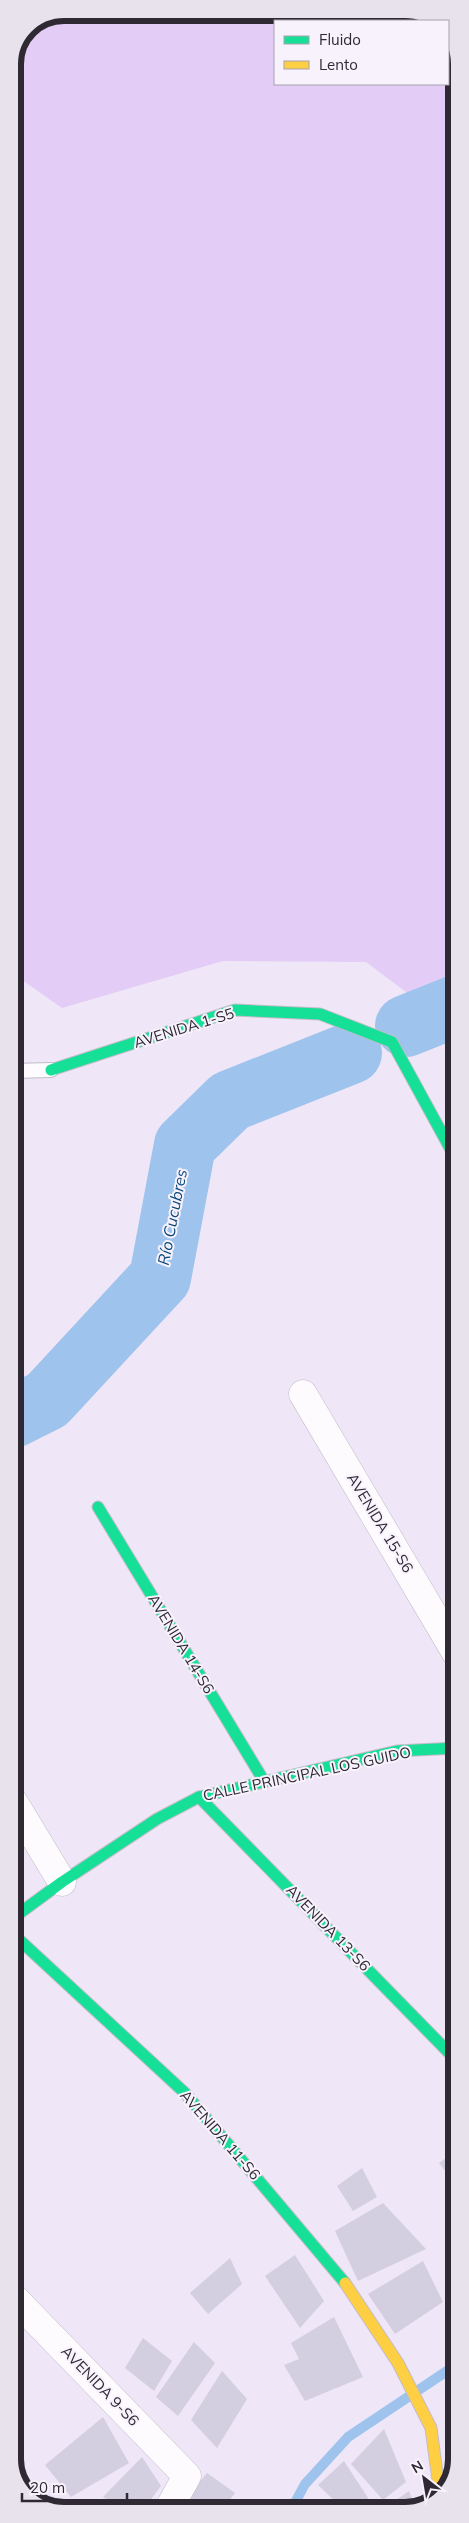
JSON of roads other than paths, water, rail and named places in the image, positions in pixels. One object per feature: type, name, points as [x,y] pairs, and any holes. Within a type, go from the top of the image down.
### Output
[{"type":"street","name":"AVENIDA 1-S5","points":[[51,1070],[235,1010],[320,1014],[392,1042],[447,1143]]},
{"type":"street","name":"AVENIDA 15-S6","points":[[303,1394],[448,1639]]},
{"type":"street","name":"AVENIDA 14-S6","points":[[98,1507],[264,1781]]},
{"type":"street","name":"CALLE PRINCIPAL LOS GUIDO","points":[[22,1912],[62,1882],[158,1819],[199,1797],[397,1751],[448,1748]]},
{"type":"street","name":"AVENIDA 13-S6","points":[[199,1797],[448,2052]]},
{"type":"street","points":[[22,1815],[62,1882]]},
{"type":"street","name":"AVENIDA 11-S6","points":[[22,1942],[185,2093],[338,2272],[398,2363],[430,2428],[440,2483]]},
{"type":"street","name":"AVENIDA 9-S6","points":[[22,2305],[187,2476],[173,2502]]},
{"type":"lane","points":[[21,1071],[51,1070]]},
{"type":"waterway","name":"Río Cucubres","points":[[406,1026],[447,1009]]},
{"type":"waterway","name":"Río Cucubres","points":[[22,1413],[47,1400],[160,1278],[185,1145],[230,1101],[351,1053]]},
{"type":"waterway","points":[[296,2501],[305,2484],[348,2437],[448,2370]]}]
